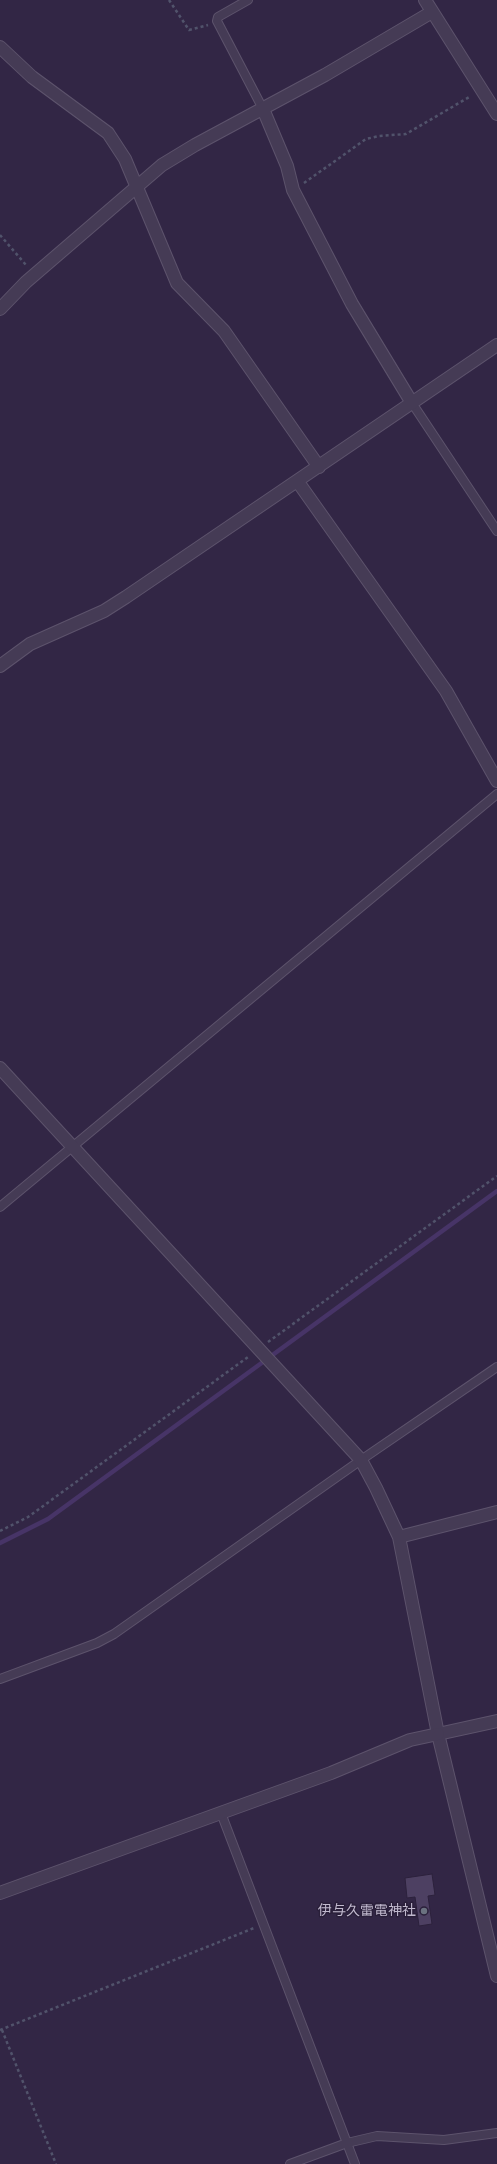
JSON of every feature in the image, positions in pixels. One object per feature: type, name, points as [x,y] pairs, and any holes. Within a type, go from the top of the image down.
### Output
[{"type":"street","points":[[425,0],[497,114]]},
{"type":"street","points":[[0,309],[34,275],[162,165],[326,75],[432,12]]},
{"type":"street","points":[[0,47],[32,77],[108,134],[125,159],[177,283],[214,320],[234,344],[319,467]]},
{"type":"street","points":[[262,109],[287,166],[293,190],[352,304],[412,403]]},
{"type":"street","points":[[0,666],[30,644],[115,604],[298,482],[497,345]]},
{"type":"street","points":[[298,482],[446,691],[497,781]]},
{"type":"street","points":[[0,1068],[361,1460],[376,1488],[398,1537],[438,1734],[497,1976]]},
{"type":"street","points":[[398,1537],[496,1514]]},
{"type":"street","points":[[0,1893],[331,1773],[410,1740],[497,1722]]},
{"type":"lane","points":[[248,0],[218,17],[217,21],[262,109]]},
{"type":"lane","points":[[412,403],[497,531]]},
{"type":"lane","points":[[0,1207],[497,794]]},
{"type":"lane","points":[[0,1679],[97,1643],[114,1634],[361,1460],[497,1367]]},
{"type":"lane","points":[[221,1813],[355,2164]]},
{"type":"lane","points":[[290,2164],[347,2143],[377,2136],[444,2140],[497,2133]]},
{"type":"path","points":[[169,0],[189,30],[200,28],[217,21]]},
{"type":"path","points":[[293,190],[366,139],[380,136],[406,134],[481,90]]},
{"type":"path","points":[[0,235],[34,275]]},
{"type":"path","points":[[56,2164],[1,2030],[264,1924]]},
{"type":"building","name":"伊与久雷電神社","points":[[432,1874],[435,1895],[428,1896],[432,1924],[419,1926],[415,1897],[407,1898],[405,1878]]},
{"type":"waterway","points":[[0,1543],[48,1519],[497,1191]]},
{"type":"place","name":"伊与久雷電神社","points":[[424,1911]]}]
